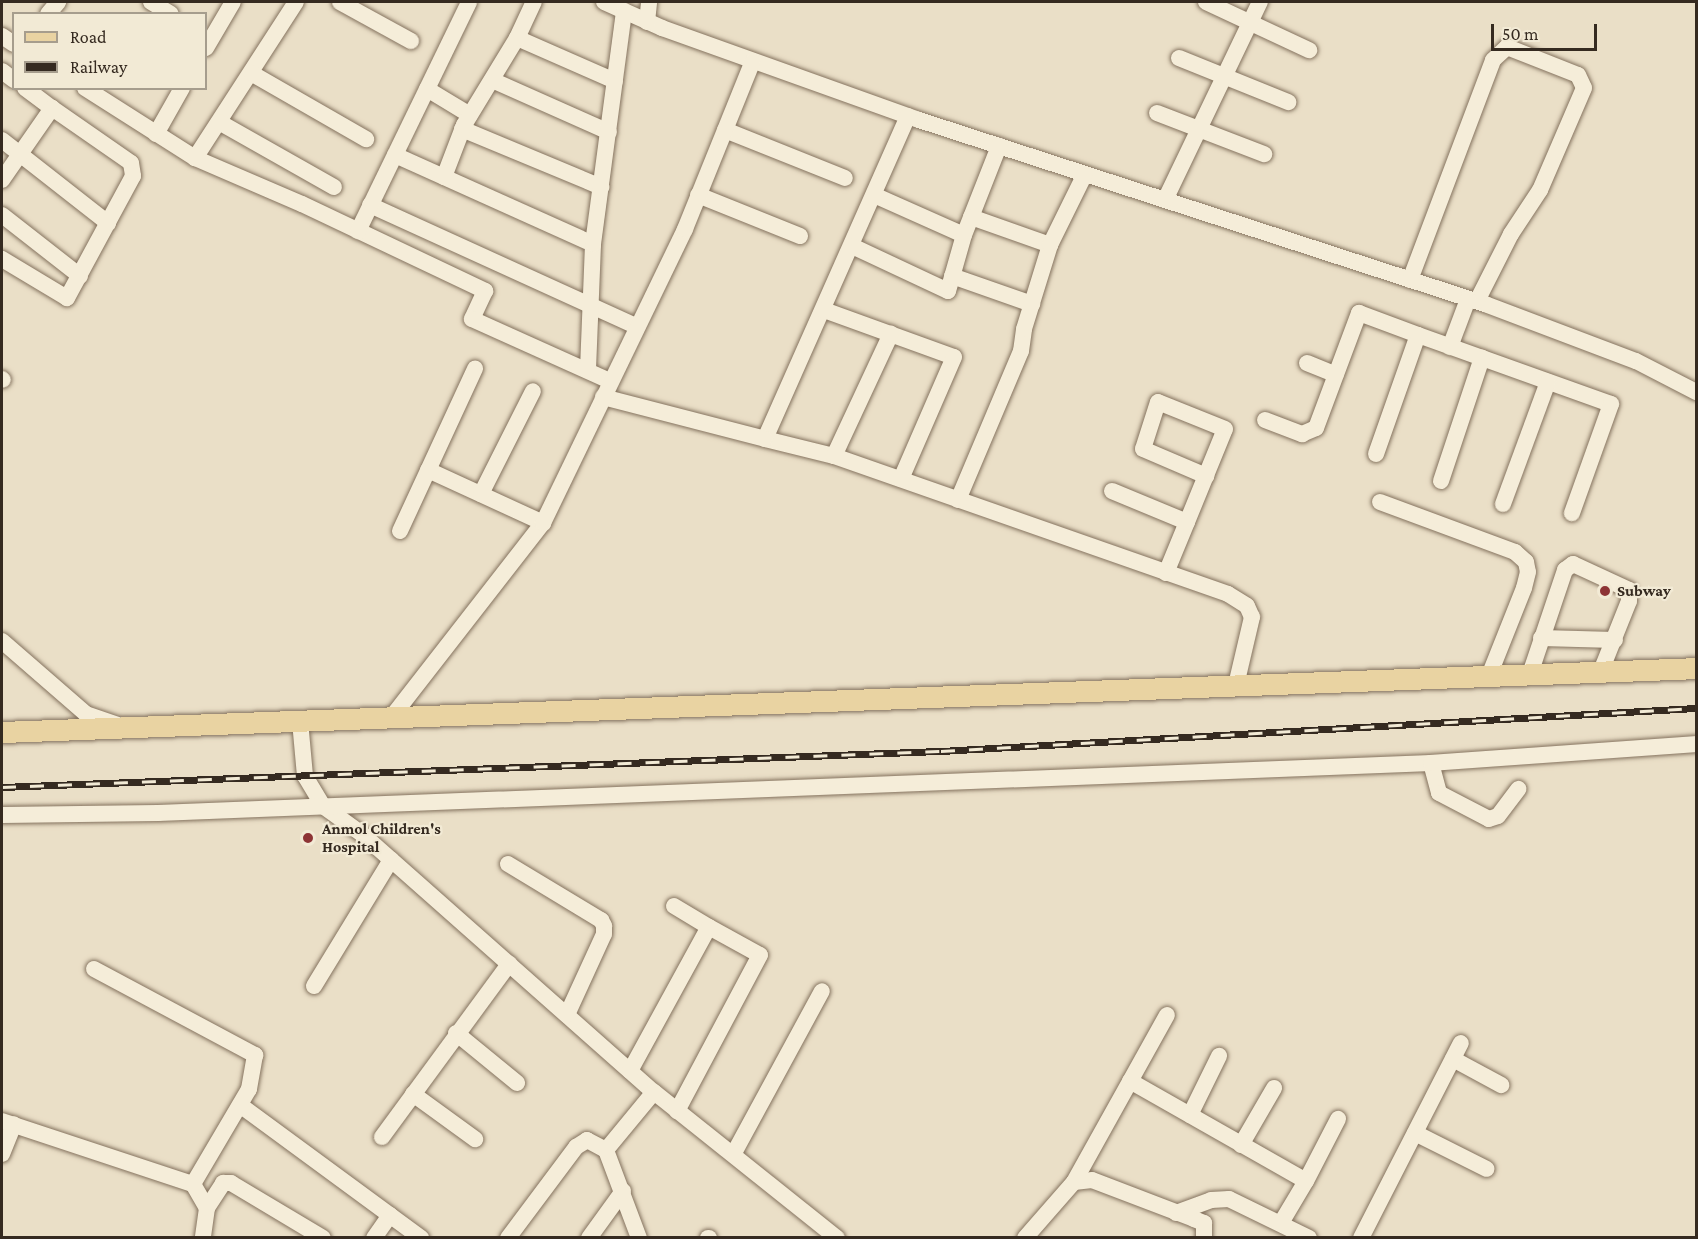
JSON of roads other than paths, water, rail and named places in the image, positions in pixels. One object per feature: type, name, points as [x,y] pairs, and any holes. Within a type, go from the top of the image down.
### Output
[{"type":"main road","points":[[2,732],[1696,668]]},
{"type":"street","points":[[149,2],[167,12]]},
{"type":"street","points":[[208,40],[233,2]]},
{"type":"street","points":[[195,158],[296,2]]},
{"type":"street","points":[[340,2],[411,41]]},
{"type":"street","points":[[358,231],[469,2]]},
{"type":"street","points":[[444,177],[466,122],[517,38],[534,2]]},
{"type":"street","points":[[604,2],[628,9],[647,22],[908,116],[1473,300],[1636,361],[1696,392]]},
{"type":"street","points":[[647,22],[649,2]]},
{"type":"street","points":[[1206,2],[1310,50]]},
{"type":"street","points":[[1165,200],[1260,2]]},
{"type":"street","points":[[588,369],[593,244],[615,81],[628,9]]},
{"type":"street","points":[[517,38],[615,81]]},
{"type":"street","points":[[1410,280],[1493,60],[1507,47],[1578,75],[1584,88],[1540,190],[1511,234],[1473,300],[1450,347]]},
{"type":"street","points":[[1179,58],[1288,102]]},
{"type":"street","points":[[391,718],[543,524],[698,195],[753,61]]},
{"type":"street","points":[[251,73],[366,139]]},
{"type":"street","points":[[492,80],[609,132]]},
{"type":"street","points":[[427,89],[466,122],[601,186]]},
{"type":"street","points":[[2,260],[66,298],[133,176],[131,164],[28,90]]},
{"type":"street","points":[[89,90],[195,158],[485,291],[472,319],[588,369],[610,381]]},
{"type":"street","points":[[156,134],[181,90]]},
{"type":"street","points":[[2,180],[52,108]]},
{"type":"street","points":[[1157,112],[1264,154]]},
{"type":"street","points":[[765,439],[908,116]]},
{"type":"street","points":[[219,122],[334,187]]},
{"type":"street","points":[[725,130],[845,178]]},
{"type":"street","points":[[2,140],[108,223]]},
{"type":"street","points":[[852,246],[948,291],[964,235],[999,146]]},
{"type":"street","points":[[395,155],[593,244]]},
{"type":"street","points":[[958,500],[1022,351],[1032,304],[1050,245],[1085,174]]},
{"type":"street","points":[[698,195],[800,237]]},
{"type":"street","points":[[874,195],[964,235]]},
{"type":"street","points":[[370,205],[636,326]]},
{"type":"street","points":[[2,214],[80,276]]},
{"type":"street","points":[[971,217],[1050,245]]},
{"type":"street","points":[[952,276],[1032,304]]},
{"type":"street","points":[[824,310],[954,357],[901,479]]},
{"type":"street","points":[[1265,420],[1302,434],[1310,433],[1316,428],[1359,313],[1611,404],[1572,513]]},
{"type":"street","points":[[834,456],[891,334]]},
{"type":"street","points":[[1376,454],[1418,335]]},
{"type":"street","points":[[1441,481],[1482,358]]},
{"type":"street","points":[[1307,363],[1336,375]]},
{"type":"street","points":[[400,531],[475,369]]},
{"type":"street","points":[[1503,504],[1548,382]]},
{"type":"street","points":[[481,494],[533,391]]},
{"type":"street","points":[[603,397],[834,456],[1228,594],[1247,606],[1252,617],[1236,685]]},
{"type":"street","points":[[1166,573],[1206,476],[1225,429],[1158,402],[1143,450],[1206,476]]},
{"type":"street","points":[[428,470],[543,524]]},
{"type":"street","points":[[1112,491],[1187,522]]},
{"type":"street","points":[[1380,502],[1515,552],[1526,562],[1528,572],[1524,588],[1488,676]]},
{"type":"street","points":[[1530,674],[1565,570],[1574,564],[1629,590],[1615,640],[1601,671]]},
{"type":"street","points":[[1541,638],[1615,640]]},
{"type":"street","points":[[2,640],[86,714],[123,727]]},
{"type":"street","points":[[300,721],[305,776],[323,807],[392,860],[654,1092],[734,1153],[837,1238]]},
{"type":"street","points":[[2,816],[323,807],[1431,763],[1696,744]]},
{"type":"street","points":[[1431,763],[1439,793],[1489,819],[1498,816],[1518,789]]},
{"type":"street","points":[[314,986],[392,860]]},
{"type":"street","points":[[508,864],[601,920],[604,926],[604,934],[567,1016]]},
{"type":"street","points":[[674,906],[760,955],[677,1111]]},
{"type":"street","points":[[630,1071],[709,927]]},
{"type":"street","points":[[382,1137],[456,1033],[509,964]]},
{"type":"street","points":[[94,969],[255,1055],[255,1071],[240,1105],[193,1184]]},
{"type":"street","points":[[734,1153],[822,990]]},
{"type":"street","points":[[1025,1238],[1074,1182],[1167,1015]]},
{"type":"street","points":[[456,1033],[517,1083]]},
{"type":"street","points":[[1361,1238],[1461,1043]]},
{"type":"street","points":[[1190,1115],[1219,1056]]},
{"type":"street","points":[[1453,1059],[1501,1085]]},
{"type":"street","points":[[1130,1081],[1306,1181]]},
{"type":"street","points":[[1241,1145],[1274,1088]]},
{"type":"street","points":[[606,1150],[654,1092]]},
{"type":"street","points":[[413,1094],[475,1139]]},
{"type":"street","points":[[240,1105],[421,1238]]},
{"type":"street","points":[[1281,1223],[1338,1119]]},
{"type":"street","points":[[2,1154],[8,1123],[193,1184],[207,1208]]},
{"type":"street","points":[[1415,1132],[1487,1169]]},
{"type":"street","points":[[508,1238],[576,1146],[587,1140],[606,1150],[639,1238]]},
{"type":"street","points":[[1074,1182],[1092,1180],[1204,1223],[1204,1238]]},
{"type":"street","points":[[203,1238],[207,1208],[224,1183],[231,1183],[323,1238]]},
{"type":"street","points":[[589,1238],[623,1191]]},
{"type":"street","points":[[1176,1214],[1211,1200],[1228,1199],[1309,1238]]},
{"type":"street","points":[[374,1238],[390,1215]]},
{"type":"railway","points":[[2,787],[941,751],[1696,708]]},
{"type":"place","name":"Subway","points":[[1605,591]]},
{"type":"place","name":"Anmol Children's Hospital","points":[[308,838]]}]
